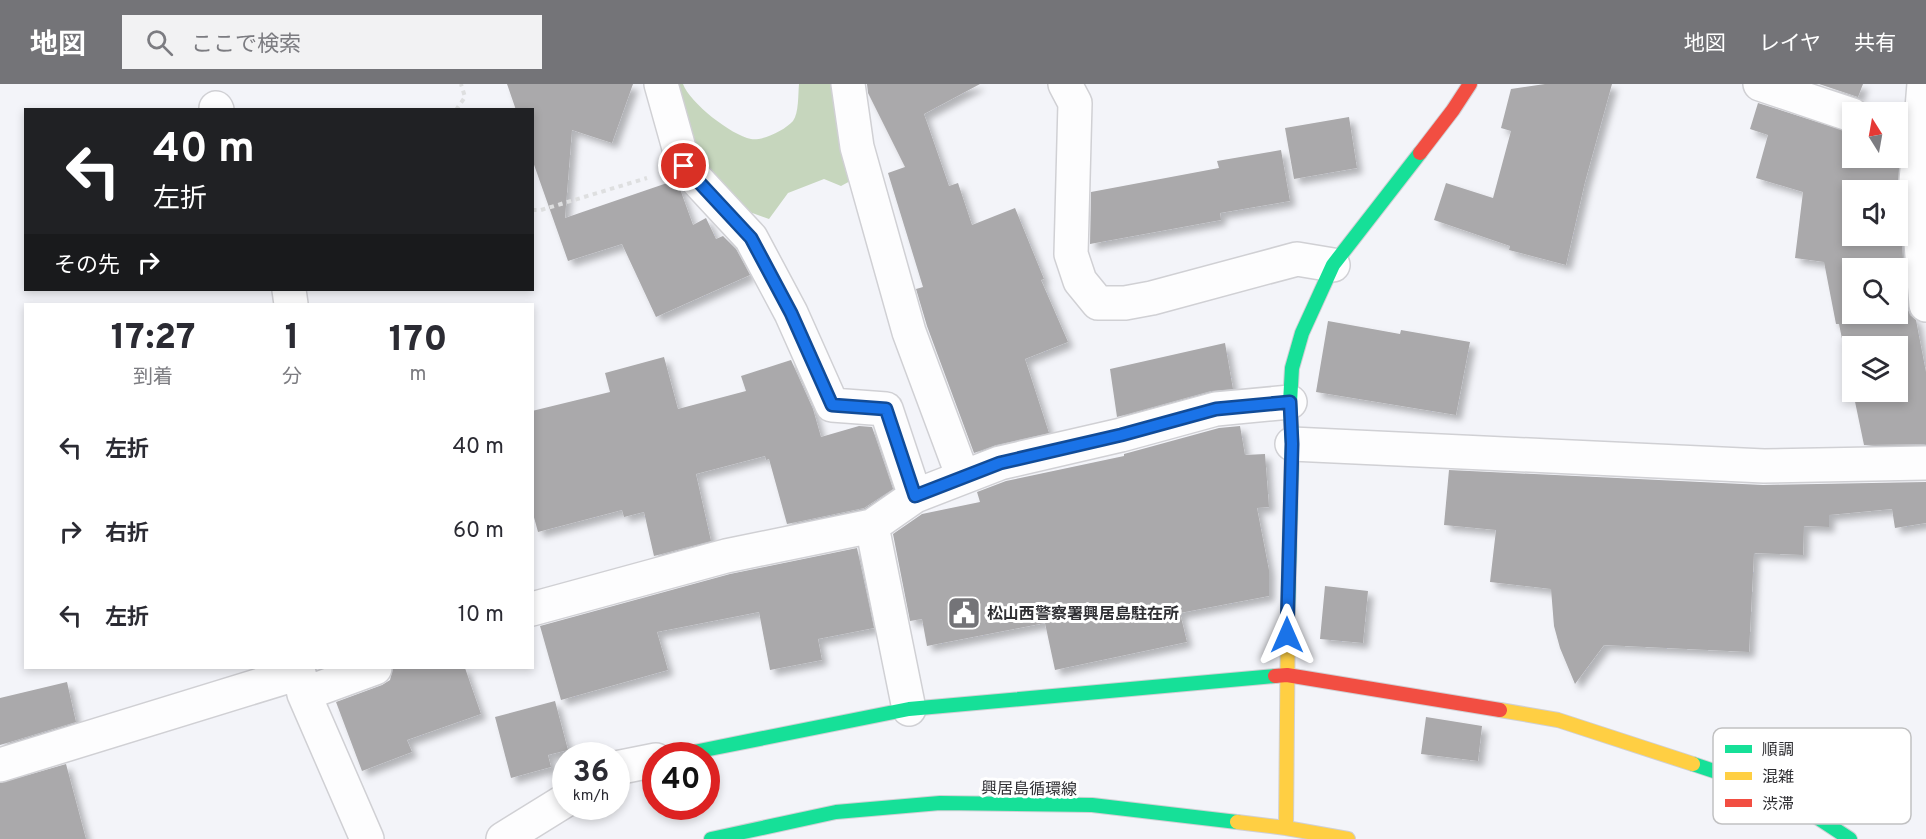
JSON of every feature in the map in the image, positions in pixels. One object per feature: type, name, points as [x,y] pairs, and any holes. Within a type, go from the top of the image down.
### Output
[{"type":"street","points":[[660,84],[684,166],[751,238],[791,313],[832,405],[886,409],[915,496]]},
{"type":"street","points":[[848,84],[857,147],[909,332],[963,477]]},
{"type":"street","points":[[1065,84],[1075,103],[1071,254],[1080,281],[1098,303],[1125,303],[1152,298],[1297,259],[1333,265]]},
{"type":"street","points":[[1286,828],[1292,368],[1302,333],[1333,265],[1453,110],[1470,84]]},
{"type":"street","points":[[1760,84],[1842,112]]},
{"type":"street","points":[[1924,84],[1908,133],[1916,182],[1926,305]]},
{"type":"street","points":[[534,608],[726,556],[872,526],[915,496],[1000,463],[1121,435],[1216,409],[1290,402]]},
{"type":"street","points":[[1292,444],[1764,466],[1926,463]]},
{"type":"street","points":[[872,526],[909,709]]},
{"type":"street","points":[[0,765],[300,678],[368,669]]},
{"type":"street","points":[[720,747],[909,709],[1287,675],[1558,720],[1713,771]]},
{"type":"street","points":[[300,678],[367,839]]},
{"type":"street","name":"興居島循環線","points":[[711,839],[836,812],[940,803],[1092,805],[1286,828],[1347,839]]},
{"type":"street","points":[[503,839],[552,809]]},
{"type":"street","points":[[1827,824],[1850,839]]},
{"type":"path","points":[[457,108],[465,97],[461,84]]},
{"type":"path","points":[[534,210],[541,210],[684,166]]},
{"type":"green space","points":[[666,84],[683,84],[694,100],[712,117],[743,136],[756,139],[774,134],[793,121],[797,108],[799,84],[837,84],[854,179],[841,186],[824,179],[788,193],[769,219],[744,210],[695,166]]},
{"type":"building","points":[[507,84],[633,84],[612,143],[572,130],[565,218],[673,181],[680,189],[693,225],[706,218],[716,239],[723,236],[736,249],[750,275],[656,317],[622,244],[568,261],[534,165],[534,108],[515,108]]},
{"type":"building","points":[[867,84],[980,84],[924,114],[949,186],[958,183],[972,225],[1015,208],[1044,279],[1041,280],[1068,342],[1025,359],[1049,433],[996,445],[974,453],[927,326],[916,289],[923,287],[888,173],[905,167],[868,93]]},
{"type":"building","points":[[1545,84],[1612,84],[1585,182],[1566,265],[1509,250],[1510,246],[1434,220],[1446,183],[1493,198],[1511,131],[1501,128],[1511,89]]},
{"type":"building","points":[[1819,84],[1863,84],[1858,97]]},
{"type":"building","points":[[1758,103],[1842,130],[1842,168],[1900,168],[1899,180],[1842,180],[1842,246],[1902,246],[1903,258],[1842,258],[1842,324],[1908,324],[1908,310],[1916,320],[1926,372],[1926,444],[1864,445],[1855,402],[1908,402],[1908,336],[1842,336],[1842,339],[1839,324],[1836,324],[1824,262],[1795,258],[1803,192],[1756,178],[1768,135],[1750,129]]},
{"type":"building","points":[[1349,117],[1357,168],[1294,179],[1285,128]]},
{"type":"building","points":[[1281,150],[1290,201],[1220,213],[1221,220],[1090,244],[1091,192],[1219,168],[1217,161]]},
{"type":"building","points":[[1328,321],[1400,334],[1401,330],[1470,342],[1456,415],[1316,392]]},
{"type":"building","points":[[1225,343],[1233,389],[1211,391],[1117,417],[1110,369]]},
{"type":"building","points":[[664,357],[678,409],[746,391],[741,376],[791,360],[813,409],[821,437],[859,426],[872,427],[893,489],[864,508],[787,524],[769,459],[766,460],[765,456],[696,474],[711,541],[654,556],[644,512],[624,517],[622,510],[538,532],[534,517],[534,411],[610,392],[605,373]]},
{"type":"building","points":[[1240,426],[1245,455],[1265,454],[1269,507],[1257,508],[1269,570],[1269,596],[1180,613],[1187,642],[1055,670],[1045,623],[927,646],[922,619],[910,621],[893,534],[922,514],[980,502],[977,492],[1006,481],[1124,456],[1124,454],[1219,428]]},
{"type":"building","points":[[1449,470],[1763,485],[1926,482],[1926,523],[1895,528],[1892,509],[1829,515],[1829,527],[1804,526],[1803,555],[1754,553],[1749,652],[1604,645],[1575,684],[1560,648],[1554,626],[1551,589],[1490,582],[1496,530],[1444,525]]},
{"type":"building","points":[[857,548],[874,628],[818,639],[822,660],[770,670],[759,612],[657,632],[668,670],[561,700],[540,626],[730,574]]},
{"type":"building","points":[[1325,586],[1368,591],[1363,643],[1320,639]]},
{"type":"building","points":[[393,669],[465,669],[481,714],[407,740],[412,752],[362,771],[336,702],[390,680]]},
{"type":"building","points":[[67,682],[76,722],[0,745],[0,698]]},
{"type":"building","points":[[555,701],[566,742],[552,742],[552,754],[548,755],[551,767],[511,778],[495,717]]},
{"type":"building","points":[[1426,717],[1482,726],[1478,761],[1421,754]]},
{"type":"building","points":[[66,764],[86,839],[0,839],[0,783]]},
{"type":"traffic: fast","points":[[1288,610],[1292,444],[1290,402],[1292,368],[1302,333],[1333,265],[1420,153]]},
{"type":"traffic: fast","points":[[720,747],[909,709],[1275,676]]},
{"type":"traffic: fast","points":[[1693,764],[1713,771]]},
{"type":"traffic: fast","points":[[711,839],[836,812],[940,803],[1092,805],[1237,822]]},
{"type":"traffic: fast","points":[[1827,824],[1850,839]]},
{"type":"traffic: slow","points":[[1286,828],[1288,610]]},
{"type":"traffic: slow","points":[[1500,710],[1558,720],[1693,764]]},
{"type":"traffic: slow","points":[[1237,822],[1348,839]]},
{"type":"traffic: jam","points":[[1420,153],[1470,84]]},
{"type":"traffic: jam","points":[[1275,676],[1287,675],[1500,710]]},
{"type":"place","name":"松山西警察署興居島駐在所","points":[[964,613]]},
{"type":"route","points":[[684,166],[751,238],[791,313],[832,405],[886,409],[915,496],[1000,463],[1121,435],[1216,409],[1290,402],[1292,444],[1287,635]]}]
